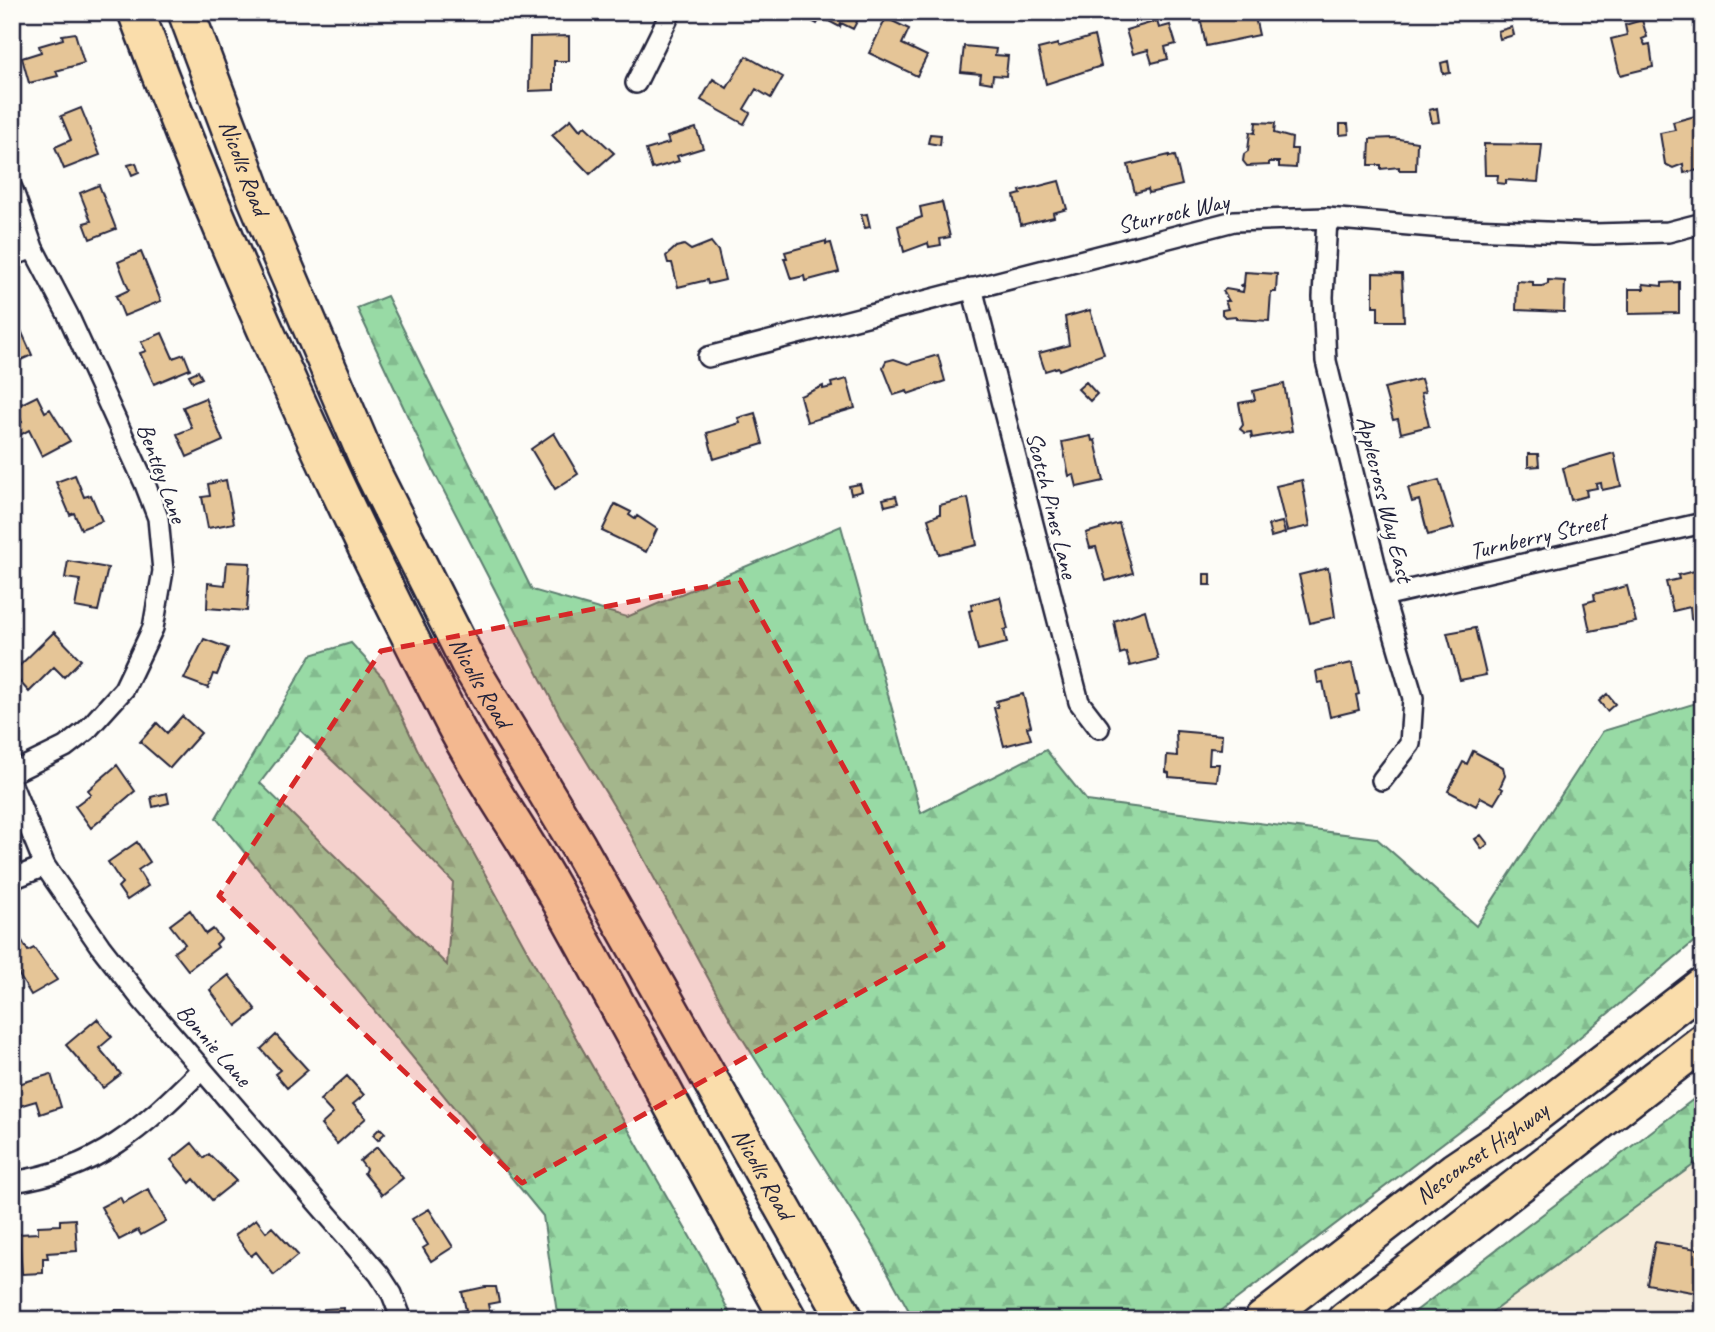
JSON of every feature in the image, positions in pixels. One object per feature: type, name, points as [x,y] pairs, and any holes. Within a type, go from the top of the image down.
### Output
[{"type":"highway","name":"Nicolls Road","points":[[136,12],[250,293],[321,457],[364,546],[456,728],[555,892],[789,1320]]},
{"type":"highway","name":"Nicolls Road","points":[[186,12],[256,199],[380,487],[470,666],[578,846],[846,1320]]},
{"type":"highway","points":[[1455,1170],[1518,1109],[1703,960]]},
{"type":"highway","name":"Nesconset Highway","points":[[1262,1320],[1455,1170],[1522,1125],[1703,985]]},
{"type":"highway","name":"Nesconset Highway","points":[[1345,1320],[1703,1042]]},
{"type":"highway","points":[[1657,1077],[1703,1057]]},
{"type":"street","points":[[636,83],[671,12]]},
{"type":"street","name":"Bentley Lane","points":[[12,188],[33,248],[68,315],[145,484],[158,518],[163,571],[153,628],[124,689],[111,706],[72,741],[12,773]]},
{"type":"street","name":"Sturrock Way","points":[[708,357],[1234,221],[1327,218],[1444,228],[1594,234],[1668,232],[1703,223]]},
{"type":"street","name":"Applecross Way East","points":[[1327,218],[1322,297],[1326,361],[1383,596],[1413,698],[1410,744],[1381,780]]},
{"type":"street","points":[[12,256],[33,248]]},
{"type":"street","name":"Scotch Pines Lane","points":[[972,288],[1079,702],[1099,728]]},
{"type":"street","name":"Turnberry Street","points":[[1383,596],[1703,523]]},
{"type":"street","name":"Bonnie Lane","points":[[12,785],[45,866],[100,946],[379,1274],[392,1294],[402,1320]]},
{"type":"street","points":[[12,879],[45,866]]},
{"type":"street","points":[[12,1182],[65,1171],[102,1155],[134,1132],[202,1069]]},
{"type":"highlighted area","points":[[740,580],[943,946],[522,1183],[219,896],[381,651]]},
{"type":"shaded area","points":[[1703,1158],[1703,1320],[1481,1320]]},
{"type":"green space","points":[[387,296],[532,590],[627,617],[841,526],[921,813],[1046,750],[1087,801],[1376,838],[1476,926],[1603,731],[1703,701],[1703,934],[1555,1058],[1209,1320],[914,1320],[873,1245],[732,1022],[626,826],[564,724],[431,466],[357,308]]},
{"type":"green space","points":[[351,643],[384,679],[423,761],[552,996],[705,1263],[733,1320],[558,1320],[543,1216],[216,818],[311,655]],"holes":[[[300,730],[375,801],[453,882],[447,965],[260,783]]]},
{"type":"green space","points":[[1703,1092],[1703,1158],[1481,1320],[1404,1320]]},
{"type":"building","points":[[747,12],[768,12],[763,21]]},
{"type":"building","points":[[808,12],[862,12],[853,29],[841,23],[840,27],[821,17],[817,24],[806,18]]},
{"type":"building","points":[[1199,12],[1225,12],[1226,18],[1254,13],[1259,35],[1206,46]]},
{"type":"building","points":[[1474,12],[1493,12],[1494,15],[1475,18]]},
{"type":"building","points":[[886,18],[909,29],[902,44],[927,56],[917,76],[869,53]]},
{"type":"building","points":[[1642,20],[1647,37],[1642,39],[1645,45],[1650,44],[1653,67],[1620,75],[1611,39],[1627,35],[1625,25]]},
{"type":"building","points":[[1157,21],[1159,28],[1170,25],[1176,44],[1165,47],[1168,59],[1152,63],[1148,50],[1133,54],[1126,30]]},
{"type":"building","points":[[1512,27],[1514,35],[1500,39],[1498,31]]},
{"type":"building","points":[[75,33],[84,63],[56,71],[58,76],[29,83],[22,58],[41,52],[39,46],[63,39],[62,35]]},
{"type":"building","points":[[569,36],[569,61],[554,61],[554,90],[529,91],[530,37]]},
{"type":"building","points":[[1094,36],[1101,66],[1046,84],[1038,49],[1058,44],[1058,47]]},
{"type":"building","points":[[964,46],[996,49],[995,55],[1008,56],[1006,76],[993,75],[992,83],[980,81],[981,74],[961,72]]},
{"type":"building","points":[[746,56],[783,77],[771,98],[756,89],[744,109],[750,113],[744,124],[701,100],[713,79],[727,88]]},
{"type":"building","points":[[1448,61],[1450,73],[1443,74],[1441,63]]},
{"type":"building","points":[[81,108],[100,155],[64,169],[55,147],[71,140],[61,116]]},
{"type":"building","points":[[1437,108],[1439,122],[1432,123],[1429,110]]},
{"type":"building","points":[[1699,115],[1703,125],[1703,169],[1684,173],[1683,164],[1673,168],[1665,164],[1660,133],[1675,130],[1673,122]]},
{"type":"building","points":[[571,119],[580,130],[585,126],[614,153],[590,174],[552,135]]},
{"type":"building","points":[[1256,122],[1275,123],[1274,133],[1292,138],[1291,149],[1297,149],[1296,168],[1279,167],[1279,162],[1247,166],[1243,161],[1244,154],[1248,151],[1250,132],[1255,133]]},
{"type":"building","points":[[1340,124],[1348,124],[1349,134],[1340,135]]},
{"type":"building","points":[[696,128],[703,148],[677,156],[679,161],[652,169],[646,150],[669,143],[667,137]]},
{"type":"building","points":[[930,134],[941,135],[940,145],[928,143]]},
{"type":"building","points":[[1393,138],[1417,142],[1416,170],[1399,170],[1399,167],[1381,169],[1381,165],[1369,165],[1370,139]]},
{"type":"building","points":[[1484,144],[1542,145],[1538,182],[1506,180],[1506,184],[1497,183],[1498,175],[1485,175]]},
{"type":"building","points":[[1169,155],[1175,156],[1182,185],[1149,193],[1148,189],[1135,193],[1128,165]]},
{"type":"building","points":[[136,163],[139,172],[132,175],[128,165]]},
{"type":"building","points":[[1059,181],[1067,209],[1053,213],[1054,217],[1021,225],[1014,196],[1021,194],[1020,191]]},
{"type":"building","points":[[99,185],[116,229],[90,239],[84,223],[91,221],[80,193]]},
{"type":"building","points":[[942,202],[950,237],[940,239],[941,245],[929,247],[928,243],[904,252],[898,226],[922,217],[920,207]]},
{"type":"building","points":[[867,214],[870,227],[865,228],[861,215]]},
{"type":"building","points":[[826,241],[826,244],[831,243],[839,272],[805,281],[804,276],[791,279],[784,258],[787,258],[785,252]]},
{"type":"building","points":[[711,242],[718,251],[725,280],[708,284],[707,280],[678,287],[672,263],[668,263],[666,256],[676,247],[684,245],[691,250]]},
{"type":"building","points":[[141,252],[161,301],[124,316],[116,296],[129,290],[118,262]]},
{"type":"building","points":[[1245,272],[1277,274],[1276,292],[1271,292],[1269,321],[1236,319],[1236,316],[1225,317],[1222,314],[1222,310],[1228,309],[1225,301],[1229,301],[1223,291],[1226,289],[1243,292],[1244,286],[1240,286],[1244,284]]},
{"type":"building","points":[[1373,273],[1402,274],[1404,321],[1378,321],[1378,306],[1373,306]]},
{"type":"building","points":[[1548,280],[1565,281],[1564,312],[1516,310],[1517,281],[1533,282],[1533,286],[1542,286],[1548,284]]},
{"type":"building","points":[[1679,282],[1679,313],[1629,314],[1629,289],[1644,289],[1643,284],[1662,286],[1662,283]]},
{"type":"building","points":[[1090,310],[1104,354],[1059,370],[1058,367],[1045,371],[1039,353],[1069,345],[1065,317]]},
{"type":"building","points":[[12,328],[14,331],[20,328],[32,355],[12,364]]},
{"type":"building","points":[[162,333],[173,358],[184,354],[190,369],[154,384],[140,353],[146,351],[141,342]]},
{"type":"building","points":[[938,355],[945,381],[908,394],[907,391],[894,395],[883,367],[886,361],[894,359],[908,364]]},
{"type":"building","points":[[198,371],[202,378],[193,382],[189,375]]},
{"type":"building","points":[[847,379],[855,408],[807,422],[800,396],[823,386],[823,389],[832,387],[831,383]]},
{"type":"building","points":[[1421,379],[1425,392],[1421,393],[1429,426],[1401,433],[1398,419],[1393,420],[1384,388]]},
{"type":"building","points":[[1086,382],[1097,394],[1090,401],[1078,389]]},
{"type":"building","points":[[1284,384],[1292,431],[1252,438],[1251,432],[1245,433],[1240,429],[1243,425],[1239,403],[1255,400],[1253,391]]},
{"type":"building","points":[[37,396],[45,412],[50,409],[70,441],[42,456],[29,430],[18,436],[14,426],[22,422],[15,407]]},
{"type":"building","points":[[205,398],[223,441],[187,457],[177,434],[192,428],[183,407]]},
{"type":"building","points":[[755,413],[763,444],[714,459],[707,433],[740,423],[738,418]]},
{"type":"building","points":[[554,433],[578,474],[555,489],[531,449]]},
{"type":"building","points":[[1091,436],[1092,441],[1095,440],[1104,481],[1077,487],[1074,475],[1069,476],[1062,442]]},
{"type":"building","points":[[1696,436],[1703,436],[1703,466],[1699,466]]},
{"type":"building","points":[[1614,453],[1621,486],[1602,490],[1601,483],[1596,484],[1597,488],[1586,490],[1587,496],[1571,500],[1563,468]]},
{"type":"building","points":[[1528,454],[1538,454],[1539,466],[1528,467]]},
{"type":"building","points":[[75,475],[84,497],[91,495],[102,521],[81,529],[74,513],[70,515],[56,482]]},
{"type":"building","points":[[226,480],[234,523],[208,528],[202,497],[210,496],[208,484]]},
{"type":"building","points":[[1302,480],[1310,526],[1287,531],[1276,486]]},
{"type":"building","points":[[1439,480],[1454,528],[1428,535],[1419,500],[1412,502],[1408,488]]},
{"type":"building","points":[[860,484],[862,491],[851,494],[849,486]]},
{"type":"building","points":[[896,496],[898,503],[885,506],[883,499]]},
{"type":"building","points":[[968,498],[977,545],[939,554],[928,519],[940,514],[940,505]]},
{"type":"building","points":[[615,504],[631,512],[629,515],[635,519],[637,516],[657,529],[646,552],[602,531]]},
{"type":"building","points":[[1282,522],[1285,533],[1271,537],[1268,525]]},
{"type":"building","points":[[1119,523],[1133,573],[1106,581],[1096,547],[1090,548],[1086,533]]},
{"type":"building","points":[[68,561],[108,568],[98,611],[75,607],[80,580],[65,578]]},
{"type":"building","points":[[227,562],[250,563],[247,611],[207,608],[208,583],[225,585]]},
{"type":"building","points":[[1328,568],[1335,617],[1310,623],[1299,575]]},
{"type":"building","points":[[1703,569],[1703,627],[1691,619],[1690,607],[1673,611],[1666,582],[1679,579],[1678,575]]},
{"type":"building","points":[[1204,574],[1211,574],[1211,585],[1204,585]]},
{"type":"building","points":[[1627,586],[1636,622],[1590,631],[1584,603],[1595,600],[1594,594]]},
{"type":"building","points":[[1000,597],[1008,629],[1004,630],[1007,643],[978,650],[969,611],[972,610],[971,604]]},
{"type":"building","points":[[1145,610],[1158,659],[1130,666],[1126,652],[1120,654],[1114,621]]},
{"type":"building","points":[[1475,628],[1486,675],[1460,680],[1447,633]]},
{"type":"building","points":[[54,632],[81,660],[64,677],[54,667],[29,692],[12,673]]},
{"type":"building","points":[[204,639],[228,648],[217,675],[213,674],[208,688],[184,679]]},
{"type":"building","points":[[1352,663],[1359,694],[1356,695],[1359,710],[1330,717],[1323,682],[1318,683],[1316,671]]},
{"type":"building","points":[[1023,694],[1031,726],[1027,727],[1031,739],[1004,746],[994,708],[998,707],[996,701]]},
{"type":"building","points":[[1607,694],[1615,704],[1607,711],[1599,701]]},
{"type":"building","points":[[182,716],[201,733],[170,768],[140,742],[157,723],[167,733]]},
{"type":"building","points":[[1176,731],[1222,735],[1221,749],[1210,748],[1209,764],[1219,764],[1217,781],[1169,777],[1166,772],[1167,755],[1177,756]]},
{"type":"building","points":[[1473,751],[1503,767],[1505,776],[1500,787],[1503,789],[1494,804],[1481,797],[1476,806],[1448,791],[1463,762],[1467,764]]},
{"type":"building","points":[[117,765],[135,791],[91,828],[75,806],[91,794],[88,790]]},
{"type":"building","points":[[167,793],[169,803],[153,807],[151,797]]},
{"type":"building","points":[[1481,835],[1488,844],[1482,849],[1475,839]]},
{"type":"building","points":[[137,842],[150,862],[138,870],[148,886],[127,900],[118,887],[122,883],[108,862]]},
{"type":"building","points":[[190,910],[206,934],[213,929],[221,939],[216,944],[218,947],[188,970],[174,952],[185,944],[170,925]]},
{"type":"building","points":[[19,936],[28,951],[34,948],[57,980],[31,995],[16,970],[12,972],[12,940]]},
{"type":"building","points":[[229,975],[256,1010],[236,1026],[210,990]]},
{"type":"building","points":[[97,1019],[112,1037],[99,1048],[121,1074],[103,1088],[66,1045]]},
{"type":"building","points":[[276,1035],[308,1070],[287,1088],[275,1074],[280,1070],[261,1049]]},
{"type":"building","points":[[51,1074],[61,1107],[40,1114],[36,1101],[19,1106],[12,1086]]},
{"type":"building","points":[[347,1076],[364,1095],[353,1104],[366,1118],[337,1144],[321,1125],[333,1114],[320,1100]]},
{"type":"building","points":[[380,1128],[385,1133],[378,1140],[373,1135]]},
{"type":"building","points":[[192,1143],[204,1158],[209,1154],[236,1181],[212,1200],[194,1179],[190,1183],[171,1160]]},
{"type":"building","points":[[377,1147],[403,1178],[382,1195],[364,1173],[366,1169],[360,1161]]},
{"type":"building","points":[[148,1189],[166,1221],[141,1235],[138,1230],[119,1240],[101,1207],[120,1197],[123,1203]]},
{"type":"building","points":[[429,1209],[453,1247],[431,1261],[423,1248],[428,1245],[412,1219]]},
{"type":"building","points":[[75,1219],[77,1251],[47,1253],[48,1258],[43,1258],[43,1273],[22,1274],[19,1234],[38,1233],[38,1226],[60,1225],[60,1220]]},
{"type":"building","points":[[256,1219],[266,1232],[272,1227],[298,1255],[274,1275],[256,1252],[251,1256],[235,1235]]},
{"type":"building","points":[[1655,1242],[1703,1250],[1703,1294],[1647,1284]]},
{"type":"building","points":[[496,1287],[499,1302],[488,1304],[491,1320],[452,1320],[451,1313],[466,1310],[462,1292]]},
{"type":"building","points":[[344,1308],[344,1320],[325,1320],[324,1309]]},
{"type":"building","points":[[114,1310],[126,1310],[126,1318],[115,1318]]}]
